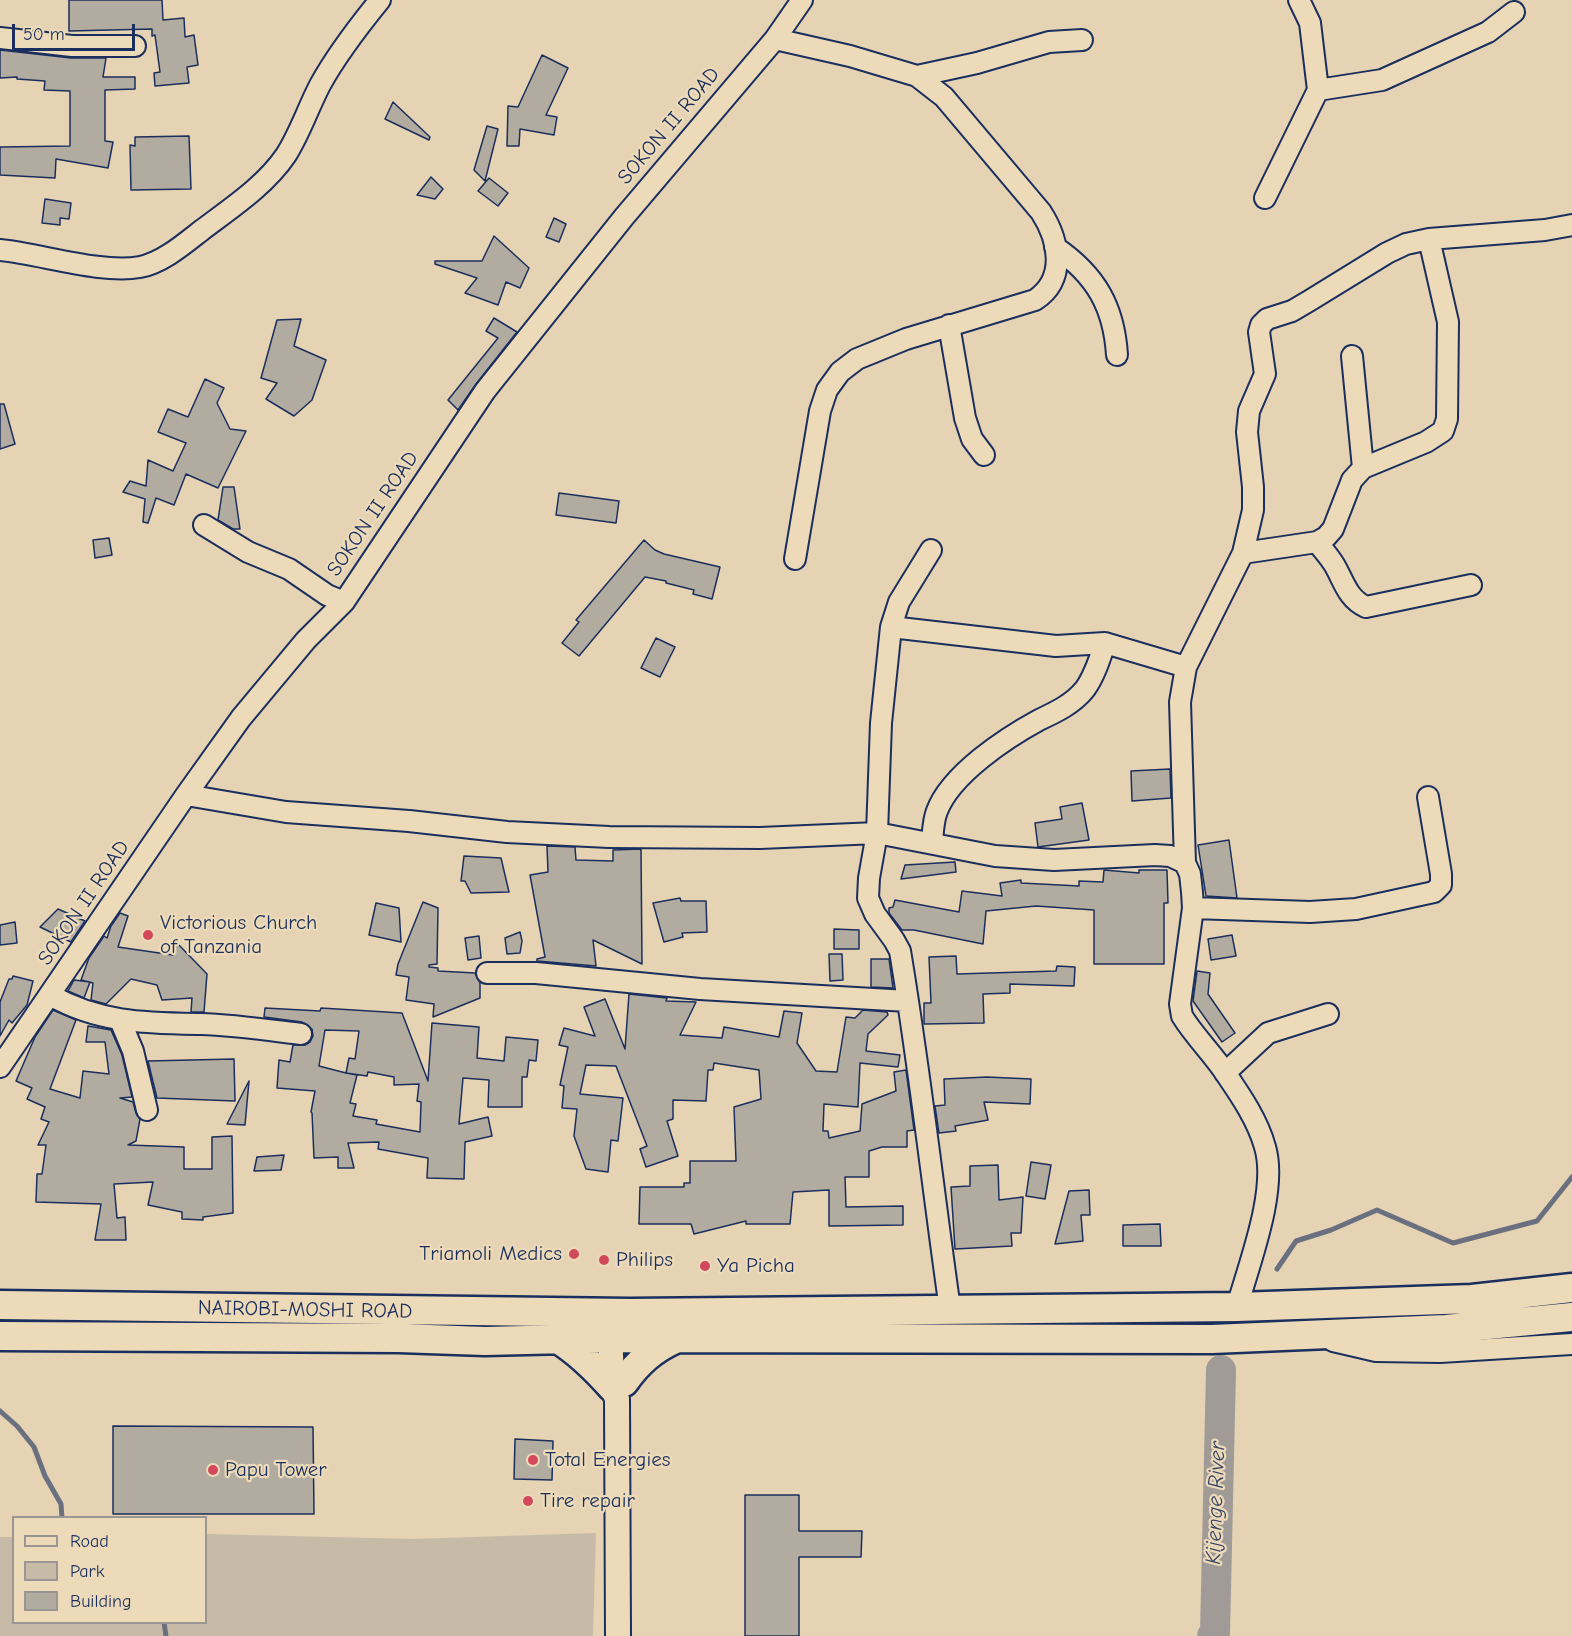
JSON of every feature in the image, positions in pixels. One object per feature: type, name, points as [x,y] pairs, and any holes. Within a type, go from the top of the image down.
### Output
[{"type":"highway","points":[[558,1339],[572,1348],[618,1389],[646,1355],[675,1339],[714,1325],[950,1309],[1237,1307],[1472,1299],[1572,1288]]},
{"type":"highway","name":"NAIROBI-MOSHI ROAD","points":[[0,1305],[620,1326]]},
{"type":"highway","points":[[620,1326],[714,1325],[1212,1339],[1446,1329],[1572,1317]]},
{"type":"highway","points":[[620,1326],[675,1339]]},
{"type":"highway","name":"NAIROBI-MOSHI ROAD","points":[[0,1336],[399,1338],[485,1341],[558,1339],[620,1326]]},
{"type":"main road","points":[[618,1636],[620,1326]]},
{"type":"street","points":[[0,250],[111,268],[140,267],[163,257],[192,238],[248,195],[274,170],[287,153],[335,59],[380,0]]},
{"type":"street","name":"SOKON II ROAD","points":[[0,1067],[186,795],[270,683],[306,640],[344,602],[485,392],[624,217],[775,39],[802,0]]},
{"type":"street","points":[[1265,198],[1318,90],[1310,23],[1299,0]]},
{"type":"street","points":[[1318,90],[1382,80],[1488,32],[1514,12]]},
{"type":"street","points":[[0,38],[72,46],[135,46]]},
{"type":"street","points":[[775,39],[850,56],[917,76],[944,97],[1041,212],[1050,228],[1057,261],[1051,286],[1035,300],[906,339],[857,359],[840,372],[827,390],[820,411],[795,559]]},
{"type":"street","points":[[917,76],[977,63],[1049,42],[1082,40]]},
{"type":"street","points":[[1237,1307],[1258,1233],[1269,1176],[1265,1148],[1254,1121],[1226,1072],[1182,1016],[1180,1004],[1193,908],[1190,874],[1185,863],[1180,702],[1186,666],[1243,553],[1252,510],[1253,487],[1247,432],[1249,411],[1265,374],[1259,332],[1261,325],[1267,319],[1292,311],[1406,244],[1429,239],[1535,231],[1572,225]]},
{"type":"street","points":[[1243,553],[1317,542],[1326,537],[1334,529],[1352,480],[1363,468],[1426,442],[1443,431],[1448,419],[1448,322],[1429,239]]},
{"type":"street","points":[[1055,247],[1076,261],[1092,281],[1109,310],[1116,334],[1117,356]]},
{"type":"street","points":[[949,325],[965,418],[972,439],[984,455]]},
{"type":"street","points":[[1352,356],[1363,468]]},
{"type":"street","points":[[204,525],[248,552],[289,569],[327,595],[344,602]]},
{"type":"street","points":[[1317,542],[1357,603],[1366,607],[1471,585]]},
{"type":"street","points":[[931,550],[899,602],[891,627],[881,723],[877,833],[868,898],[875,914],[900,951],[921,1081],[927,1146],[936,1194],[950,1309]]},
{"type":"street","points":[[891,627],[1056,646],[1105,643],[1186,666]]},
{"type":"street","points":[[932,843],[937,811],[946,795],[980,759],[1077,697],[1094,673],[1105,643]]},
{"type":"street","points":[[186,795],[286,812],[541,834],[760,838],[877,833],[995,856],[1054,860],[1155,855],[1170,856],[1185,863]]},
{"type":"street","points":[[1193,908],[1310,912],[1356,909],[1434,892],[1441,885],[1441,874],[1428,797]]},
{"type":"street","points":[[487,973],[536,973],[700,989],[908,1001]]},
{"type":"street","points":[[50,995],[97,1016],[120,1020],[157,1024],[248,1027],[301,1034]]},
{"type":"street","points":[[1226,1072],[1268,1033],[1328,1014]]},
{"type":"street","points":[[120,1020],[133,1051],[147,1110]]},
{"type":"street","points":[[1472,1299],[1572,1276]]},
{"type":"street","points":[[1308,1335],[1376,1352],[1440,1352],[1572,1344]]},
{"type":"green space","points":[[596,1533],[593,1636],[0,1636],[0,1537],[12,1537],[12,1624],[207,1624],[207,1534],[413,1539]]},
{"type":"building","points":[[69,0],[162,0],[163,20],[184,18],[185,37],[194,35],[198,65],[187,67],[189,83],[155,86],[154,73],[160,72],[155,35],[152,36],[152,29],[69,31]]},
{"type":"building","points":[[0,50],[71,58],[106,58],[103,77],[135,77],[135,89],[105,90],[105,141],[113,142],[108,168],[56,159],[55,178],[0,175],[0,147],[70,146],[70,91],[44,90],[45,81],[17,79],[17,77],[0,78]]},
{"type":"building","points":[[542,55],[568,68],[546,115],[557,117],[554,135],[520,129],[519,146],[507,146],[508,106],[518,107]]},
{"type":"building","points":[[393,102],[430,137],[429,140],[385,119]]},
{"type":"building","points":[[487,126],[498,129],[485,181],[474,170]]},
{"type":"building","points":[[189,136],[191,189],[131,190],[130,145],[135,146],[135,137]]},
{"type":"building","points":[[431,177],[443,189],[435,199],[417,195]]},
{"type":"building","points":[[489,178],[508,193],[498,206],[478,191]]},
{"type":"building","points":[[45,199],[71,203],[69,219],[60,218],[60,225],[42,223]]},
{"type":"building","points":[[554,218],[566,224],[559,242],[546,237]]},
{"type":"building","points":[[494,236],[529,268],[520,288],[506,282],[498,305],[465,293],[477,278],[435,264],[435,261],[482,261]]},
{"type":"building","points":[[494,318],[517,332],[458,410],[448,400],[498,338],[486,331]]},
{"type":"building","points":[[301,319],[294,346],[326,360],[312,400],[294,416],[266,399],[277,383],[261,378],[277,320]]},
{"type":"building","points":[[205,379],[224,388],[217,403],[230,429],[246,431],[218,488],[186,474],[174,505],[156,498],[148,523],[143,522],[145,499],[123,492],[130,481],[146,486],[148,460],[173,471],[186,443],[158,432],[168,409],[188,417]]},
{"type":"building","points":[[0,404],[4,404],[15,444],[0,449]]},
{"type":"building","points":[[223,487],[234,487],[240,529],[233,529],[218,520]]},
{"type":"building","points":[[559,493],[619,501],[616,523],[556,515]]},
{"type":"building","points":[[109,538],[112,555],[95,558],[93,540]]},
{"type":"building","points":[[644,540],[655,550],[664,554],[720,567],[712,599],[693,594],[694,590],[645,577],[579,656],[562,643],[579,622],[576,620]]},
{"type":"building","points":[[656,638],[675,647],[660,677],[641,668]]},
{"type":"building","points":[[1170,769],[1171,798],[1132,801],[1131,771]]},
{"type":"building","points":[[1082,803],[1089,840],[1038,847],[1035,823],[1062,819],[1060,807]]},
{"type":"building","points":[[1229,840],[1237,898],[1206,896],[1198,845]]},
{"type":"building","points":[[547,846],[575,847],[576,860],[613,861],[613,850],[641,849],[642,964],[593,940],[596,966],[537,961],[545,957],[530,875],[548,872]]},
{"type":"building","points":[[464,856],[501,858],[509,892],[471,893],[465,881],[461,881]]},
{"type":"building","points":[[955,862],[956,872],[901,879],[905,865]]},
{"type":"building","points":[[1104,870],[1139,873],[1139,870],[1167,870],[1168,903],[1164,903],[1164,964],[1094,964],[1094,910],[1036,906],[986,911],[983,944],[914,930],[902,930],[889,913],[889,908],[893,907],[895,900],[959,912],[962,891],[1002,896],[1000,883],[1021,880],[1021,883],[1079,886],[1079,881],[1103,882]]},
{"type":"building","points":[[680,898],[681,901],[706,901],[707,932],[682,933],[683,937],[664,942],[653,903]]},
{"type":"building","points":[[423,902],[438,908],[437,964],[429,965],[429,967],[438,968],[438,971],[475,973],[480,983],[480,998],[433,1017],[434,1004],[406,1000],[409,977],[396,975],[398,964]]},
{"type":"building","points":[[376,903],[399,908],[401,942],[369,935]]},
{"type":"building","points":[[58,909],[85,921],[71,942],[40,927]]},
{"type":"building","points":[[120,913],[128,916],[118,947],[173,955],[177,943],[207,974],[204,1012],[191,1012],[192,998],[162,1000],[157,985],[131,979],[106,1004],[91,1000],[93,983],[81,980],[89,958],[104,936],[107,938],[111,926]]},
{"type":"building","points":[[15,922],[17,943],[0,945],[0,925]]},
{"type":"building","points":[[834,929],[859,930],[859,949],[834,949]]},
{"type":"building","points":[[520,932],[522,941],[520,953],[507,954],[505,938]]},
{"type":"building","points":[[1232,935],[1236,956],[1211,960],[1208,939]]},
{"type":"building","points":[[479,936],[481,958],[468,960],[465,938]]},
{"type":"building","points":[[829,954],[842,954],[843,980],[830,981]]},
{"type":"building","points":[[956,956],[957,974],[1056,971],[1057,966],[1075,967],[1074,986],[1010,984],[1010,993],[983,994],[984,1023],[924,1024],[924,1003],[931,1003],[929,957]]},
{"type":"building","points":[[871,959],[889,959],[893,988],[871,987]]},
{"type":"building","points":[[1197,971],[1210,973],[1208,994],[1235,1033],[1222,1042],[1193,1001]]},
{"type":"building","points":[[13,976],[33,981],[27,1005],[12,1023],[9,1020],[0,1036],[0,1002],[9,979]]},
{"type":"building","points":[[74,980],[90,982],[84,998],[68,991]]},
{"type":"building","points":[[629,994],[667,998],[666,1001],[696,1002],[680,1035],[722,1038],[724,1027],[779,1037],[784,1011],[802,1013],[797,1043],[816,1071],[837,1072],[846,1017],[855,1018],[863,1010],[887,1012],[888,1015],[868,1034],[866,1051],[900,1055],[898,1067],[860,1063],[858,1107],[824,1104],[823,1131],[828,1131],[829,1138],[860,1131],[862,1104],[896,1091],[894,1072],[906,1070],[914,1130],[907,1131],[907,1147],[882,1147],[869,1151],[869,1177],[845,1177],[846,1207],[903,1206],[903,1225],[829,1226],[829,1190],[793,1192],[790,1224],[746,1224],[746,1221],[694,1234],[691,1224],[639,1224],[640,1187],[684,1187],[684,1183],[690,1183],[690,1161],[736,1161],[734,1107],[761,1099],[759,1070],[714,1063],[713,1070],[708,1070],[706,1101],[673,1100],[673,1119],[667,1121],[678,1156],[646,1167],[640,1149],[647,1146],[616,1066],[586,1065],[580,1094],[623,1098],[618,1141],[611,1140],[608,1172],[586,1169],[574,1136],[577,1109],[562,1108],[564,1086],[560,1085],[568,1047],[559,1045],[564,1028],[595,1036],[584,1007],[605,999],[625,1049]]},
{"type":"building","points":[[265,1008],[320,1011],[321,1008],[402,1013],[428,1081],[432,1023],[479,1027],[477,1058],[504,1061],[506,1037],[538,1040],[536,1061],[529,1060],[527,1077],[522,1077],[522,1107],[488,1107],[489,1080],[463,1078],[459,1124],[488,1117],[492,1136],[465,1142],[464,1179],[427,1178],[428,1158],[378,1149],[379,1142],[348,1143],[354,1168],[338,1168],[338,1157],[314,1158],[311,1112],[315,1091],[277,1088],[279,1060],[290,1062],[293,1045],[305,1045],[310,1042],[313,1036],[312,1029],[302,1022],[264,1017]],"holes":[[[325,1030],[359,1031],[355,1059],[349,1058],[346,1073],[319,1066]],[[368,1072],[394,1077],[394,1085],[419,1084],[417,1101],[421,1102],[420,1132],[376,1124],[377,1120],[353,1116],[356,1104],[350,1103],[357,1075],[346,1073],[367,1076]]]},
{"type":"building","points":[[53,1010],[76,1020],[50,1089],[80,1098],[83,1071],[109,1074],[105,1042],[86,1042],[88,1026],[111,1030],[122,1055],[132,1097],[120,1098],[133,1102],[140,1119],[136,1141],[128,1145],[184,1147],[184,1169],[212,1169],[212,1137],[232,1136],[233,1213],[203,1217],[203,1220],[182,1219],[182,1212],[148,1205],[153,1182],[114,1184],[117,1218],[125,1217],[126,1240],[95,1240],[101,1204],[36,1202],[37,1174],[42,1174],[46,1145],[38,1145],[49,1122],[41,1119],[45,1107],[27,1099],[32,1088],[16,1081],[35,1037]]},
{"type":"building","points":[[234,1059],[235,1101],[157,1098],[148,1061]]},
{"type":"building","points":[[987,1077],[1031,1079],[1030,1104],[984,1102],[988,1120],[955,1126],[956,1131],[939,1133],[935,1106],[945,1105],[944,1079]]},
{"type":"building","points":[[249,1081],[245,1125],[227,1124]]},
{"type":"building","points":[[284,1155],[281,1170],[254,1171],[257,1157]]},
{"type":"building","points":[[1031,1162],[1051,1165],[1045,1199],[1026,1196]]},
{"type":"building","points":[[998,1165],[999,1200],[1023,1197],[1021,1233],[1011,1233],[1012,1246],[955,1249],[951,1187],[970,1186],[970,1166]]},
{"type":"building","points":[[1089,1190],[1090,1215],[1081,1215],[1083,1241],[1055,1244],[1069,1191]]},
{"type":"building","points":[[1160,1224],[1161,1246],[1123,1246],[1123,1225]]},
{"type":"building","name":"Papu Tower","points":[[113,1426],[313,1427],[314,1514],[113,1514]]},
{"type":"building","name":"Total Energies","points":[[515,1439],[553,1441],[552,1480],[514,1479]]},
{"type":"building","points":[[745,1495],[799,1495],[799,1531],[862,1531],[861,1557],[799,1557],[799,1636],[745,1636]]},
{"type":"waterway","points":[[1277,1269],[1296,1241],[1331,1230],[1377,1210],[1453,1243],[1537,1221],[1572,1177]]},
{"type":"waterway","name":"Kijenge River","points":[[1212,1636],[1215,1633],[1221,1370]]},
{"type":"waterway","points":[[0,1411],[17,1426],[34,1447],[45,1476],[61,1504],[62,1516]]},
{"type":"waterway","points":[[164,1624],[166,1636]]},
{"type":"place","name":"Victorious Church of Tanzania","points":[[148,935]]},
{"type":"place","name":"Triamoli Medics","points":[[574,1254]]},
{"type":"place","name":"Philips","points":[[604,1260]]},
{"type":"place","name":"Ya Picha","points":[[705,1266]]},
{"type":"place","name":"Total Energies","points":[[533,1460]]},
{"type":"place","name":"Papu Tower","points":[[213,1470]]},
{"type":"place","name":"Tire repair","points":[[528,1501]]}]
